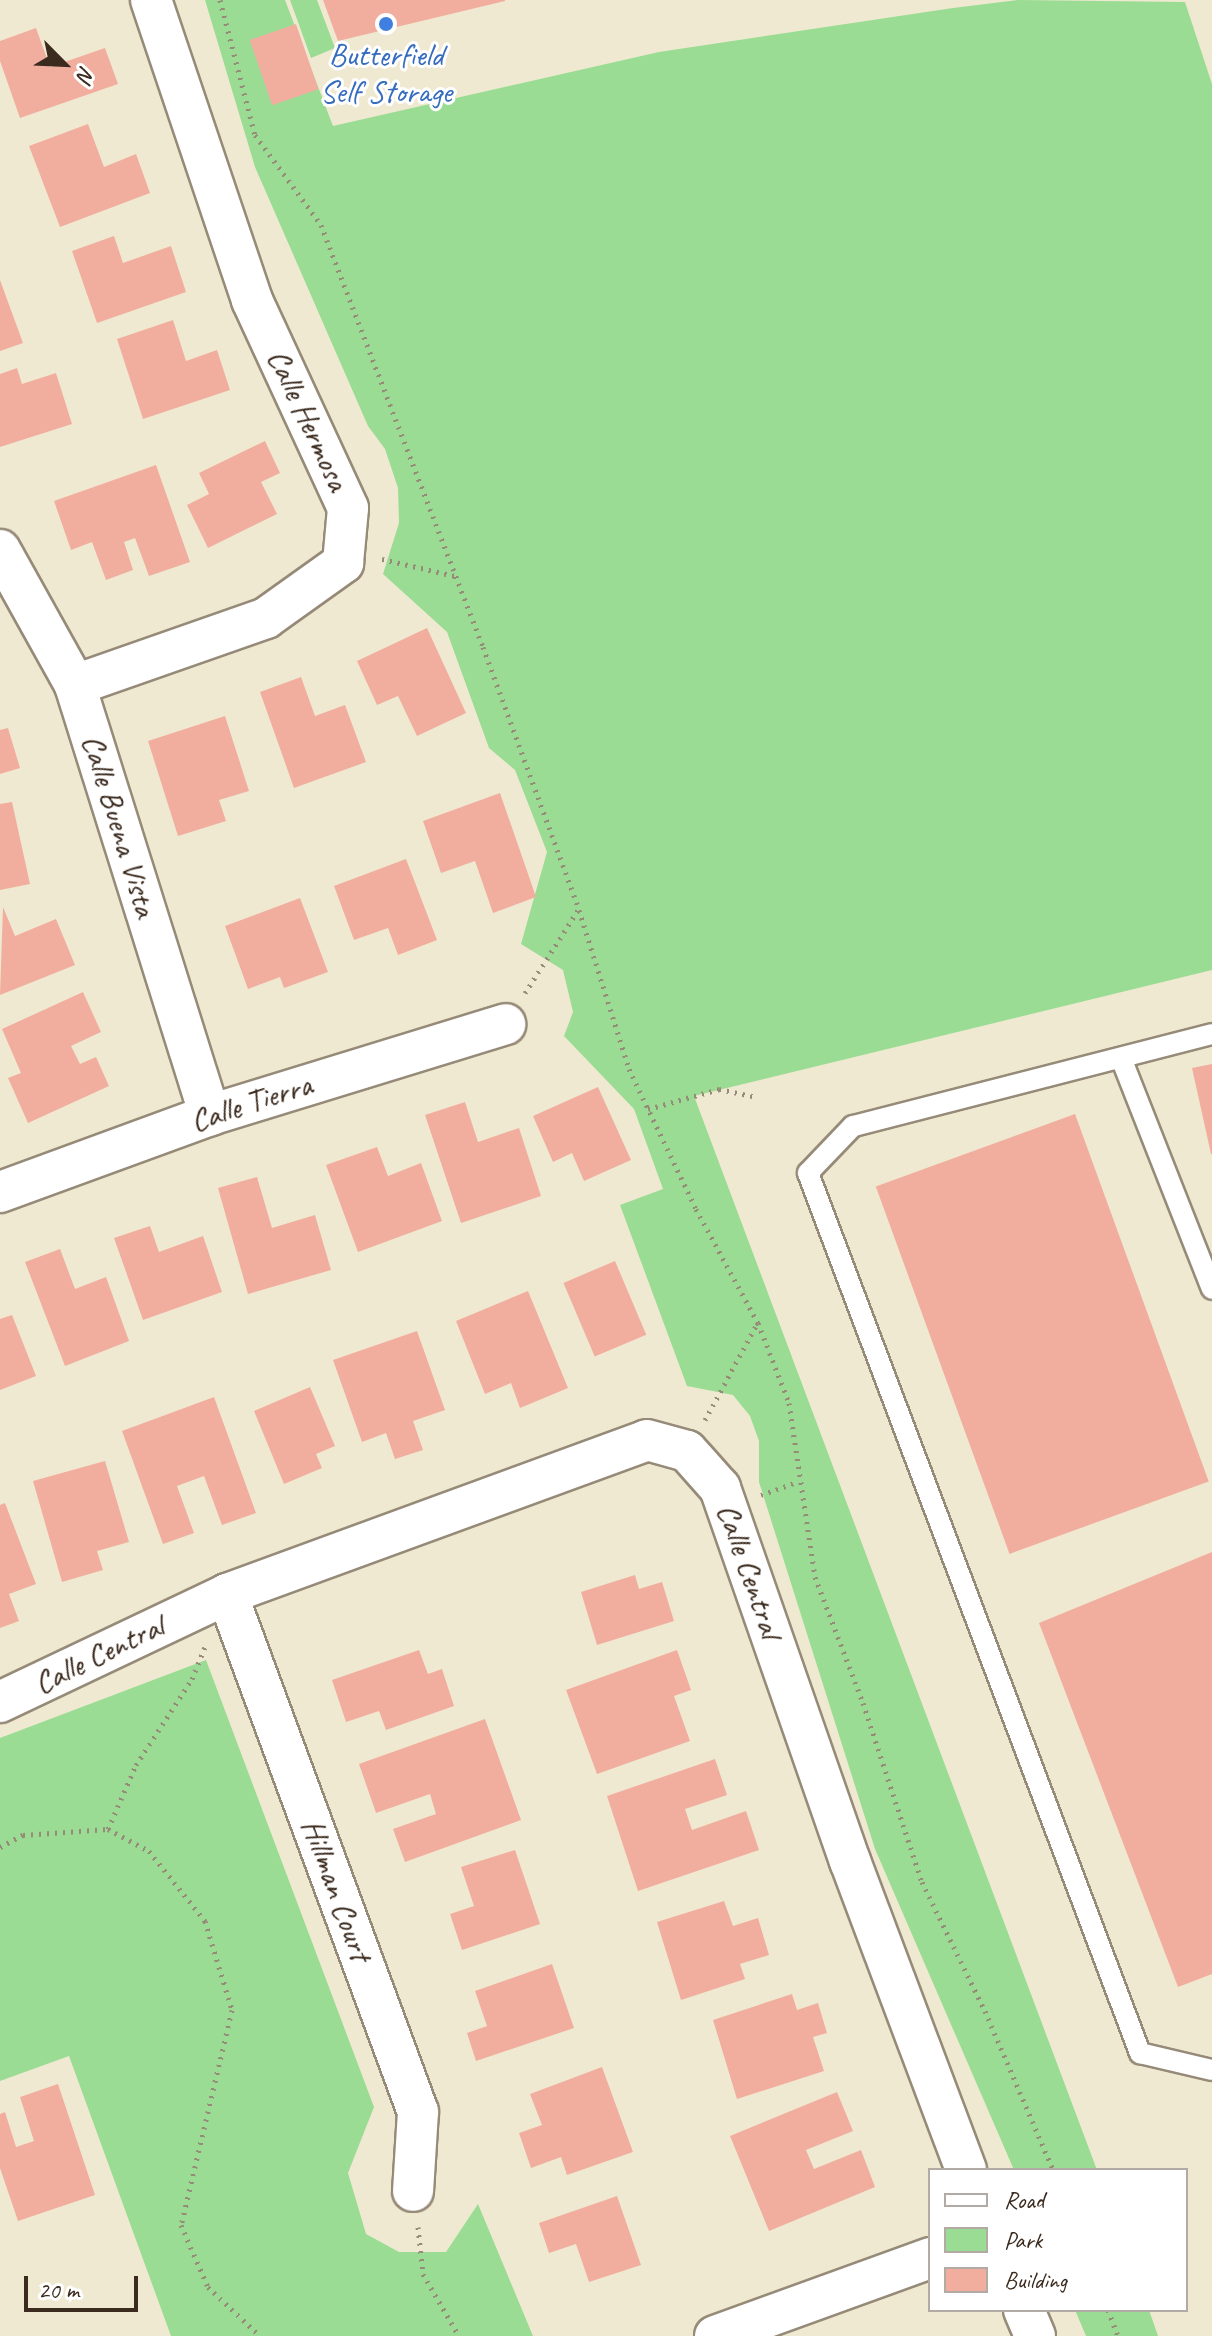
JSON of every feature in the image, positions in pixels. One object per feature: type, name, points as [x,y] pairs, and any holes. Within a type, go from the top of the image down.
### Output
[{"type":"street","name":"Calle Hermosa","points":[[151,0],[252,300],[348,508],[344,550]]},
{"type":"street","name":"Calle Buena Vista","points":[[0,550],[75,685],[210,1115]]},
{"type":"street","points":[[75,685],[266,618],[343,563],[344,550]]},
{"type":"street","name":"Calle Tierra","points":[[0,1192],[210,1115],[505,1024]]},
{"type":"street","name":"Calle Central","points":[[0,1702],[227,1594],[647,1440],[687,1451],[720,1488],[850,1861],[965,2168]]},
{"type":"street","name":"Hillman Court","points":[[227,1594],[418,2112],[413,2191]]},
{"type":"street","points":[[715,2336],[928,2259]]},
{"type":"street","points":[[1025,2312],[1035,2336]]},
{"type":"lane","points":[[1212,1034],[853,1126],[808,1173],[1140,2053],[1212,2070]]},
{"type":"lane","points":[[1121,1058],[1212,1289]]},
{"type":"path","points":[[220,0],[255,135],[321,225],[456,576],[579,910],[629,1069],[758,1323],[789,1403],[815,1577],[863,1703],[922,1882],[985,2011],[1052,2168]]},
{"type":"path","points":[[344,550],[456,576]]},
{"type":"path","points":[[505,1024],[579,910]]},
{"type":"path","points":[[648,1109],[719,1089],[756,1097]]},
{"type":"path","points":[[687,1451],[758,1323]]},
{"type":"path","points":[[108,1829],[136,1765],[192,1679],[227,1594]]},
{"type":"path","points":[[0,1847],[23,1835],[108,1829],[149,1851],[205,1921],[232,2010],[181,2225],[208,2287],[260,2336]]},
{"type":"path","points":[[413,2191],[423,2274],[459,2336]]},
{"type":"path","points":[[1109,2312],[1118,2336]]},
{"type":"green space","points":[[205,0],[285,0],[333,126],[659,52],[953,8],[1018,0],[1185,2],[1212,84],[1212,970],[694,1096],[1096,2168],[1013,2168],[875,1849],[759,1482],[759,1441],[750,1416],[733,1395],[687,1386],[620,1205],[663,1189],[634,1109],[564,1036],[573,1012],[563,970],[521,944],[547,852],[515,770],[489,748],[447,632],[383,574],[399,523],[398,488],[385,449],[368,426],[255,167]]},
{"type":"green space","points":[[290,0],[317,0],[335,48],[311,58]]},
{"type":"green space","points":[[206,1660],[374,2107],[348,2173],[366,2234],[399,2252],[446,2252],[478,2204],[533,2336],[171,2336],[69,2056],[0,2081],[0,1738]]},
{"type":"green space","points":[[1076,2312],[1150,2312],[1158,2336],[1086,2336]]},
{"type":"building","name":"Butterfield Self Storage","points":[[323,0],[505,0],[505,1],[338,41]]},
{"type":"building","points":[[296,24],[318,89],[272,105],[250,40]]},
{"type":"building","points":[[36,28],[50,67],[105,48],[118,84],[20,118],[0,61],[0,41]]},
{"type":"building","points":[[88,124],[104,167],[136,154],[150,193],[60,227],[29,146]]},
{"type":"building","points":[[114,236],[123,263],[171,246],[186,292],[97,323],[72,251]]},
{"type":"building","points":[[0,280],[23,343],[0,351]]},
{"type":"building","points":[[173,320],[186,361],[217,350],[230,390],[143,419],[117,339]]},
{"type":"building","points":[[17,368],[22,384],[56,373],[72,424],[0,447],[0,374]]},
{"type":"building","points":[[265,441],[280,473],[261,482],[277,514],[208,548],[187,505],[209,494],[199,473]]},
{"type":"building","points":[[156,465],[190,562],[149,576],[135,538],[124,542],[133,570],[106,580],[92,542],[71,550],[54,501]]},
{"type":"building","points":[[427,628],[466,713],[417,736],[398,696],[377,705],[357,661]]},
{"type":"building","points":[[301,677],[315,716],[345,705],[366,762],[294,788],[260,692]]},
{"type":"building","points":[[225,716],[249,791],[219,800],[226,821],[178,836],[148,741]]},
{"type":"building","points":[[8,728],[20,768],[0,774],[0,730]]},
{"type":"building","points":[[500,793],[536,897],[493,913],[475,861],[441,873],[423,821]]},
{"type":"building","points":[[12,802],[30,884],[0,890],[0,804]]},
{"type":"building","points":[[406,859],[437,940],[398,955],[388,928],[354,940],[334,886]]},
{"type":"building","points":[[300,898],[328,972],[284,988],[280,977],[248,989],[225,926]]},
{"type":"building","points":[[3,907],[15,936],[56,919],[75,965],[0,995]]},
{"type":"building","points":[[83,992],[101,1032],[71,1046],[80,1064],[96,1057],[109,1086],[28,1123],[8,1078],[21,1073],[2,1029]]},
{"type":"building","points":[[1212,1064],[1212,1154],[1211,1154],[1192,1068]]},
{"type":"building","points":[[598,1087],[631,1160],[584,1181],[572,1153],[553,1162],[533,1116]]},
{"type":"building","points":[[465,1102],[478,1142],[519,1128],[541,1196],[461,1223],[425,1115]]},
{"type":"building","points":[[1075,1114],[1209,1481],[1010,1554],[876,1187]]},
{"type":"building","points":[[377,1147],[388,1176],[421,1163],[442,1221],[358,1252],[326,1165]]},
{"type":"building","points":[[257,1177],[272,1228],[315,1215],[331,1270],[248,1294],[218,1188]]},
{"type":"building","points":[[150,1226],[159,1252],[203,1236],[222,1292],[143,1320],[114,1238]]},
{"type":"building","points":[[60,1249],[75,1289],[106,1277],[129,1341],[65,1366],[25,1262]]},
{"type":"building","points":[[615,1261],[646,1335],[595,1357],[563,1283]]},
{"type":"building","points":[[528,1291],[568,1388],[520,1408],[511,1383],[485,1394],[456,1321]]},
{"type":"building","points":[[12,1315],[36,1376],[0,1390],[0,1319]]},
{"type":"building","points":[[417,1331],[445,1410],[413,1421],[423,1450],[395,1459],[386,1433],[362,1442],[333,1360]]},
{"type":"building","points":[[310,1387],[335,1446],[316,1454],[322,1468],[284,1484],[254,1411]]},
{"type":"building","points":[[214,1397],[256,1513],[222,1525],[204,1476],[177,1486],[194,1533],[163,1544],[122,1431]]},
{"type":"building","points":[[105,1461],[129,1542],[97,1551],[103,1570],[62,1582],[33,1481]]},
{"type":"building","points":[[5,1503],[36,1584],[9,1594],[19,1621],[0,1628],[0,1505]]},
{"type":"building","points":[[1212,1552],[1212,1974],[1178,1987],[1039,1623]]},
{"type":"building","points":[[635,1575],[639,1589],[662,1582],[674,1621],[597,1645],[581,1592]]},
{"type":"building","points":[[419,1650],[428,1674],[442,1669],[454,1706],[386,1730],[379,1711],[346,1722],[332,1680]]},
{"type":"building","points":[[677,1650],[691,1690],[674,1696],[690,1741],[597,1774],[566,1690]]},
{"type":"building","points":[[485,1719],[521,1820],[405,1862],[393,1829],[436,1814],[430,1794],[376,1813],[359,1764]]},
{"type":"building","points":[[715,1759],[727,1795],[685,1809],[692,1830],[746,1811],[759,1850],[638,1891],[607,1796]]},
{"type":"building","points":[[515,1850],[540,1924],[462,1950],[450,1914],[474,1906],[461,1867]]},
{"type":"building","points":[[724,1901],[733,1926],[758,1918],[769,1955],[740,1964],[745,1979],[681,2000],[657,1922]]},
{"type":"building","points":[[552,1964],[574,2028],[476,2061],[467,2033],[487,2026],[475,1991]]},
{"type":"building","points":[[792,1994],[797,2010],[818,2003],[827,2033],[813,2037],[824,2071],[737,2099],[713,2020]]},
{"type":"building","points":[[602,2067],[633,2152],[567,2175],[561,2157],[531,2168],[519,2133],[542,2125],[530,2094]]},
{"type":"building","points":[[58,2084],[95,2195],[18,2221],[0,2168],[0,2114],[5,2112],[16,2147],[34,2141],[20,2097]]},
{"type":"building","points":[[837,2092],[853,2131],[806,2150],[814,2169],[861,2150],[875,2187],[769,2231],[730,2136]]},
{"type":"building","points":[[617,2196],[641,2265],[589,2282],[576,2244],[549,2253],[539,2223]]},
{"type":"place","name":"Butterfield Self Storage","points":[[386,24]]}]
